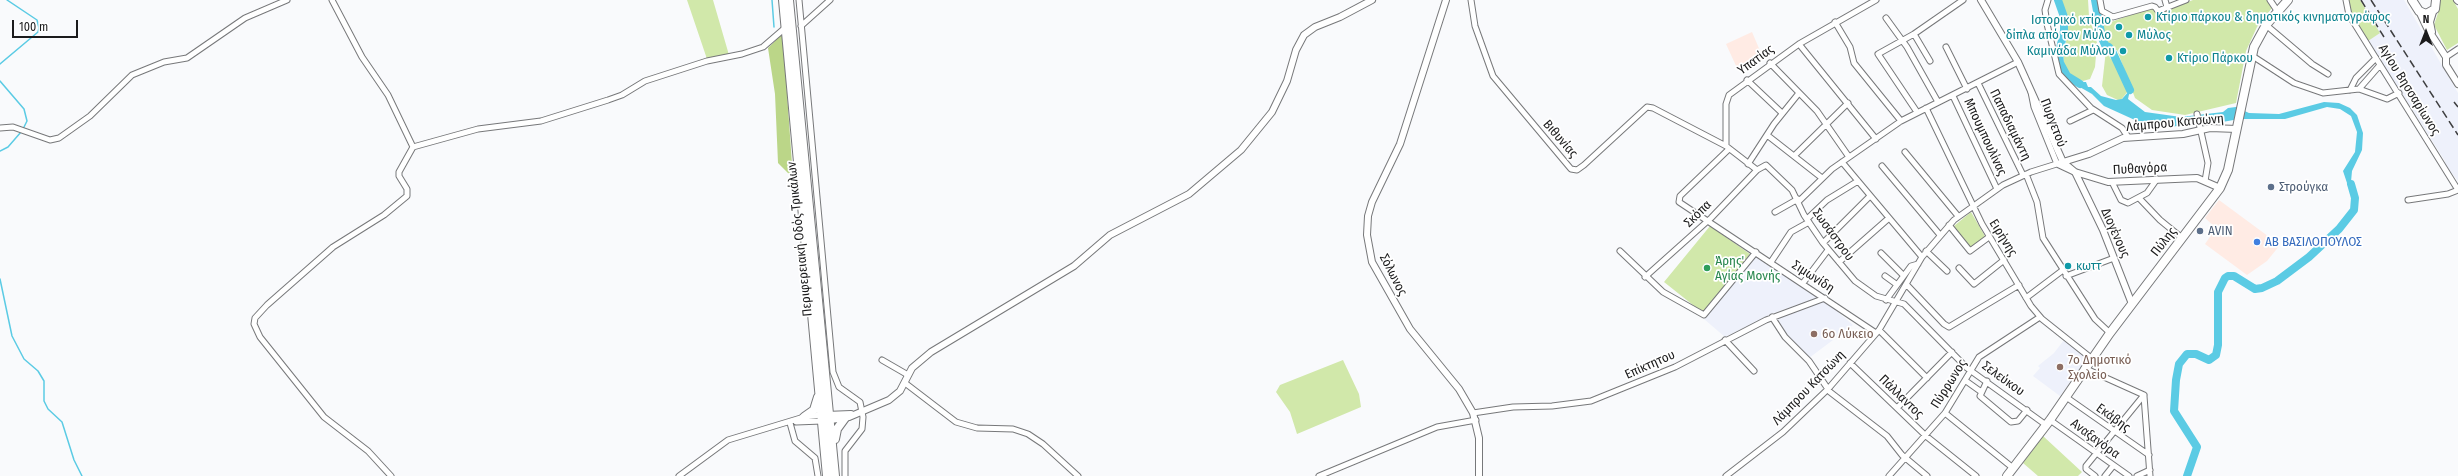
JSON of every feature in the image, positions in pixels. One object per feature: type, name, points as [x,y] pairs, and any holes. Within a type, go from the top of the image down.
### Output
[{"type":"main road","name":"Περιφερειακή Οδός Τρικάλων","points":[[783,0],[827,476]]},
{"type":"main road","name":"Περιφερειακή Οδός Τρικάλων","points":[[789,0],[835,476]]},
{"type":"main road","name":"Πύλης","points":[[2011,473],[2066,397],[2091,358],[2220,188],[2228,173],[2251,56],[2266,25],[2288,0]]},
{"type":"main road","points":[[2416,4],[2426,14],[2433,12],[2437,6],[2436,0]]},
{"type":"main road","points":[[804,417],[815,407],[819,386]]},
{"type":"main road","points":[[833,447],[836,429],[849,416]]},
{"type":"street","points":[[0,128],[13,127],[50,140],[59,138],[90,116],[132,75],[164,62],[187,58],[240,20],[287,0]]},
{"type":"street","points":[[332,0],[362,57],[388,95],[413,147]]},
{"type":"street","points":[[799,0],[833,372],[839,387],[858,400],[863,412],[862,429],[845,451],[845,476]]},
{"type":"street","points":[[801,26],[830,0]]},
{"type":"street","points":[[679,476],[728,440],[793,423],[830,417],[849,416],[863,412],[892,399],[905,383],[908,375],[915,365],[931,352],[1074,266],[1110,235],[1189,194],[1241,150],[1269,116],[1281,95],[1296,50],[1304,35],[1315,27],[1340,17],[1372,0]]},
{"type":"street","name":"Σόλωνος","points":[[1446,0],[1400,144],[1372,202],[1368,216],[1367,235],[1372,262],[1410,329],[1459,389],[1473,413],[1476,420],[1480,445],[1479,476]]},
{"type":"street","name":"Βιθυνίας","points":[[1471,0],[1475,26],[1493,76],[1573,170],[1578,170],[1603,150],[1646,108],[1653,108],[1728,148]]},
{"type":"street","name":"Υπατίας","points":[[1728,148],[1727,100],[1733,91],[1770,63],[1799,44],[1834,22],[1876,0]]},
{"type":"street","points":[[1917,112],[1878,56],[1882,50],[1914,34],[1963,0]]},
{"type":"street","name":"Πυργετού","points":[[1980,0],[2018,62],[2032,90],[2060,163]]},
{"type":"street","points":[[2048,0],[2046,15],[2056,68],[2063,80],[2093,110],[2122,128],[2128,137]]},
{"type":"street","points":[[2100,0],[2102,11],[2113,17],[2152,6],[2156,7],[2158,11],[2186,0]]},
{"type":"street","points":[[2165,0],[2167,7]]},
{"type":"street","points":[[2270,0],[2278,12]]},
{"type":"street","name":"Αγίου Βησσαρίωνος","points":[[2346,0],[2349,15],[2399,93],[2458,190]]},
{"type":"street","points":[[2416,4],[2446,57],[2446,65],[2458,84]]},
{"type":"street","points":[[2433,12],[2430,22],[2433,36]]},
{"type":"street","points":[[1886,18],[1902,41],[1938,102]]},
{"type":"street","points":[[1834,22],[1850,47],[1854,63],[1901,121]]},
{"type":"street","points":[[2266,25],[2312,64],[2328,74]]},
{"type":"street","points":[[391,476],[368,451],[324,417],[260,337],[254,322],[288,286],[333,247],[371,224],[405,199],[407,188],[398,172],[413,147],[478,129],[541,121],[608,100],[622,95],[645,81],[706,61],[742,54],[764,47],[785,28]]},
{"type":"street","points":[[1914,34],[1930,62]]},
{"type":"street","points":[[1799,44],[1876,139]]},
{"type":"street","points":[[1946,47],[1967,89]]},
{"type":"street","points":[[2446,57],[2458,49]]},
{"type":"street","points":[[2251,56],[2284,78],[2311,91],[2330,94],[2359,89],[2387,99],[2399,93]]},
{"type":"street","points":[[2350,90],[2356,78],[2376,58]]},
{"type":"street","points":[[1775,212],[1798,201],[1822,178],[1842,162],[1901,121],[2018,62]]},
{"type":"street","points":[[1770,63],[1817,111],[1849,157]]},
{"type":"street","points":[[2359,89],[2380,65]]},
{"type":"street","points":[[1747,80],[1782,113]]},
{"type":"street","name":"Παπαδιαμάντη","points":[[1978,83],[2037,202],[2043,238],[2095,319],[2110,333]]},
{"type":"street","points":[[1748,164],[1782,113],[1799,93]]},
{"type":"street","name":"Μπουμπουλίνας","points":[[1952,96],[1997,189]]},
{"type":"street","points":[[1795,155],[1848,104]]},
{"type":"street","name":"Ειρήνης","points":[[1926,108],[1989,237],[2026,298],[2040,317],[2091,358]]},
{"type":"street","points":[[2070,121],[2093,110]]},
{"type":"street","points":[[2197,114],[2199,130],[2208,163],[2205,181]]},
{"type":"street","name":"Λάμπρου Κατσώνη","points":[[1726,476],[1783,432],[1828,389],[1877,331],[1926,251],[1958,216],[1973,205],[1997,189],[2024,175],[2090,154],[2128,137],[2214,128],[2238,128]]},
{"type":"street","points":[[1767,135],[1795,155],[1822,178]]},
{"type":"street","points":[[1728,148],[1757,170]]},
{"type":"street","name":"Σιμωνίδη","points":[[1728,148],[1678,199],[1680,203],[1877,331],[1927,378]]},
{"type":"street","points":[[1905,152],[1958,216]]},
{"type":"street","points":[[1842,162],[1922,257]]},
{"type":"street","name":"Πυθαγόρα","points":[[2060,163],[2074,172],[2098,181],[2112,182],[2194,177],[2220,188]]},
{"type":"street","name":"Σκόπα","points":[[1645,277],[1709,221],[1757,170],[1765,165]]},
{"type":"street","name":"Σωσάστρου","points":[[1765,165],[1788,185],[1823,243],[1839,262],[1868,291],[1886,300],[1897,300]]},
{"type":"street","points":[[1882,166],[1940,235]]},
{"type":"street","name":"Διογένους","points":[[2074,172],[2104,230],[2132,304]]},
{"type":"street","points":[[2112,182],[2123,202],[2130,203],[2151,189],[2157,179]]},
{"type":"street","points":[[1771,262],[1793,230],[1808,220],[1827,200],[1858,181]]},
{"type":"street","points":[[2408,200],[2448,194],[2458,190]]},
{"type":"street","points":[[1823,243],[1870,196]]},
{"type":"street","points":[[2139,198],[2160,220],[2182,238]]},
{"type":"street","points":[[1839,262],[1889,218]]},
{"type":"street","points":[[1949,225],[1970,251],[1989,237]]},
{"type":"street","points":[[1803,283],[1828,250]]},
{"type":"street","points":[[1620,251],[1645,277],[1671,298],[1704,315],[1756,252]]},
{"type":"street","points":[[1926,251],[1947,270]]},
{"type":"street","points":[[1881,253],[1903,275]]},
{"type":"street","points":[[2066,276],[2114,258]]},
{"type":"street","points":[[1959,268],[1974,284],[2004,260]]},
{"type":"street","points":[[1886,300],[1903,275],[1912,265],[1918,264]]},
{"type":"street","points":[[2026,298],[2063,270]]},
{"type":"street","points":[[1885,276],[1896,284]]},
{"type":"street","points":[[1906,284],[1944,324],[1949,327],[2019,285]]},
{"type":"street","name":"Επίκτητου","points":[[1473,413],[1513,407],[1552,406],[1591,401],[1675,367],[1772,317],[1825,298]]},
{"type":"street","name":"Σελεύκου","points":[[1897,300],[1904,304],[1971,370],[2027,410],[2048,422]]},
{"type":"street","points":[[1772,317],[1785,337],[1809,361],[1828,389],[1887,436],[1905,458],[1927,476]]},
{"type":"street","name":"Πύρρωνος","points":[[1889,476],[1945,413],[1979,357],[2040,317]]},
{"type":"street","points":[[1725,340],[1754,372]]},
{"type":"street","points":[[1897,408],[1952,352]]},
{"type":"street","points":[[882,360],[908,375]]},
{"type":"street","name":"Πάλλαντος","points":[[1850,363],[1926,436],[1976,476]]},
{"type":"street","points":[[2084,368],[2144,395]]},
{"type":"street","points":[[1966,380],[1980,391]]},
{"type":"street","points":[[1987,381],[1980,391],[1982,400],[2013,423],[2018,421],[2027,410]]},
{"type":"street","points":[[905,383],[956,422],[977,428],[1013,429],[1028,434],[1043,444],[1078,476]]},
{"type":"street","points":[[2095,476],[2085,467],[2144,395]]},
{"type":"street","points":[[2137,476],[2150,473],[2144,395]]},
{"type":"street","name":"Εκάβης","points":[[2066,397],[2149,455]]},
{"type":"street","points":[[1945,413],[2011,473]]},
{"type":"street","points":[[793,423],[804,417],[822,418]]},
{"type":"street","points":[[1319,476],[1437,427],[1476,420]]},
{"type":"street","name":"Αναξαγόρα","points":[[2048,422],[2127,476]]},
{"type":"street","points":[[793,423],[795,441],[815,458],[818,476]]},
{"type":"street","points":[[2105,476],[2113,466]]},
{"type":"shaded area","points":[[2347,0],[2404,0],[2458,93],[2458,181],[2445,165],[2445,161],[2349,11]]},
{"type":"shaded area","points":[[1752,32],[1761,53],[1737,68],[1726,44]]},
{"type":"shaded area","points":[[2219,200],[2280,245],[2267,261],[2247,275],[2205,244],[2216,228],[2205,218]]},
{"type":"shaded area","points":[[1755,256],[1817,298],[1771,314],[1725,337],[1704,319]]},
{"type":"shaded area","name":"6ο Λύκειο","points":[[1824,300],[1853,325],[1809,358],[1792,342],[1777,318]]},
{"type":"shaded area","name":"7ο Δημοτικό Σχολείο","points":[[2064,340],[2087,359],[2060,396],[2033,376],[2040,368],[2038,366],[2054,353]]},
{"type":"green space","points":[[687,0],[713,0],[729,55],[707,59]]},
{"type":"green space","points":[[2060,0],[2088,0],[2089,16],[2097,43],[2095,67],[2090,79],[2083,81],[2076,78],[2068,73],[2064,63],[2063,54],[2068,33],[2067,20]]},
{"type":"green space","points":[[2193,0],[2267,0],[2272,8],[2257,27],[2246,51],[2236,103],[2185,115],[2152,110],[2135,98],[2117,50],[2110,52],[2098,14],[2111,22],[2150,8],[2168,9]]},
{"type":"green space","points":[[2347,0],[2360,0],[2380,33],[2368,41],[2350,11]]},
{"type":"green space","points":[[2440,0],[2453,0],[2458,9],[2458,43],[2447,50],[2434,25],[2440,7]]},
{"type":"green space","points":[[781,35],[783,37],[793,178],[778,163],[775,94],[768,48]]},
{"type":"green space","points":[[2106,50],[2108,51],[2110,58],[2119,65],[2122,79],[2129,90],[2120,101],[2107,95],[2102,86]]},
{"type":"green space","points":[[1971,212],[1986,238],[1970,250],[1954,226]]},
{"type":"green space","name":"Άρης' Αγίας Μονής","points":[[1710,226],[1750,254],[1703,313],[1664,282]]},
{"type":"green space","points":[[1343,360],[1359,394],[1361,407],[1297,434],[1290,412],[1276,392],[1280,385]]},
{"type":"green space","points":[[2043,436],[2082,472],[2078,476],[2038,476],[2023,463]]},
{"type":"water","points":[[2082,82],[2086,82],[2088,87],[2091,87],[2101,96],[2116,100],[2122,99],[2130,90],[2128,99],[2145,112],[2181,117],[2223,112],[2228,108],[2236,107],[2249,113],[2279,114],[2324,102],[2339,103],[2350,108],[2357,115],[2363,133],[2362,150],[2352,171],[2351,182],[2348,186],[2343,171],[2355,152],[2357,132],[2351,116],[2340,109],[2327,107],[2285,119],[2239,119],[2217,123],[2199,123],[2170,127],[2137,121],[2104,106],[2092,94],[2078,86]]},
{"type":"waterway","points":[[0,64],[38,32],[39,28],[37,20],[7,0]]},
{"type":"waterway","points":[[772,0],[774,27]]},
{"type":"waterway","points":[[2058,0],[2064,17],[2064,31],[2059,53],[2060,63],[2067,76],[2080,84]]},
{"type":"waterway","points":[[2095,0],[2102,38],[2105,45],[2109,47]]},
{"type":"waterway","points":[[2112,51],[2130,90]]},
{"type":"waterway","points":[[0,81],[24,109],[27,121],[23,129]]},
{"type":"waterway","points":[[0,151],[8,147],[21,132]]},
{"type":"waterway","points":[[2187,476],[2197,447],[2174,411],[2176,380],[2179,364],[2187,354],[2196,354],[2209,360],[2216,355],[2218,345],[2218,292],[2225,278],[2228,276],[2234,276],[2255,289],[2262,288],[2277,281],[2309,257],[2339,229],[2354,210],[2355,198],[2351,184]]},
{"type":"waterway","points":[[0,279],[12,336],[24,359],[38,371],[44,381],[44,401],[48,409],[62,422],[74,460],[82,476]]},
{"type":"railway","points":[[2361,0],[2384,37]]},
{"type":"railway","points":[[2371,0],[2458,135]]},
{"type":"railway","points":[[2454,102],[2458,107]]},
{"type":"place","name":"Κτίριο πάρκου & δημοτικός κινηματογράφος","points":[[2148,17]]},
{"type":"place","name":"Ιστορικό κτίριο δίπλα από τον Μύλο","points":[[2119,27]]},
{"type":"place","name":"Μύλος","points":[[2129,35]]},
{"type":"place","name":"Καμινάδα Μύλου","points":[[2123,51]]},
{"type":"place","name":"Κτίριο Πάρκου","points":[[2169,58]]},
{"type":"place","name":"Στρούγκα","points":[[2271,187]]},
{"type":"place","name":"AVIN","points":[[2200,231]]},
{"type":"place","name":"ΑΒ ΒΑΣΙΛΟΠΟΥΛΟΣ","points":[[2257,242]]},
{"type":"place","name":"κωττ","points":[[2068,266]]},
{"type":"place","name":"Άρης' Αγίας Μονής","points":[[1707,268]]},
{"type":"place","name":"6ο Λύκειο","points":[[1814,334]]},
{"type":"place","name":"7ο Δημοτικό Σχολείο","points":[[2060,367]]}]
